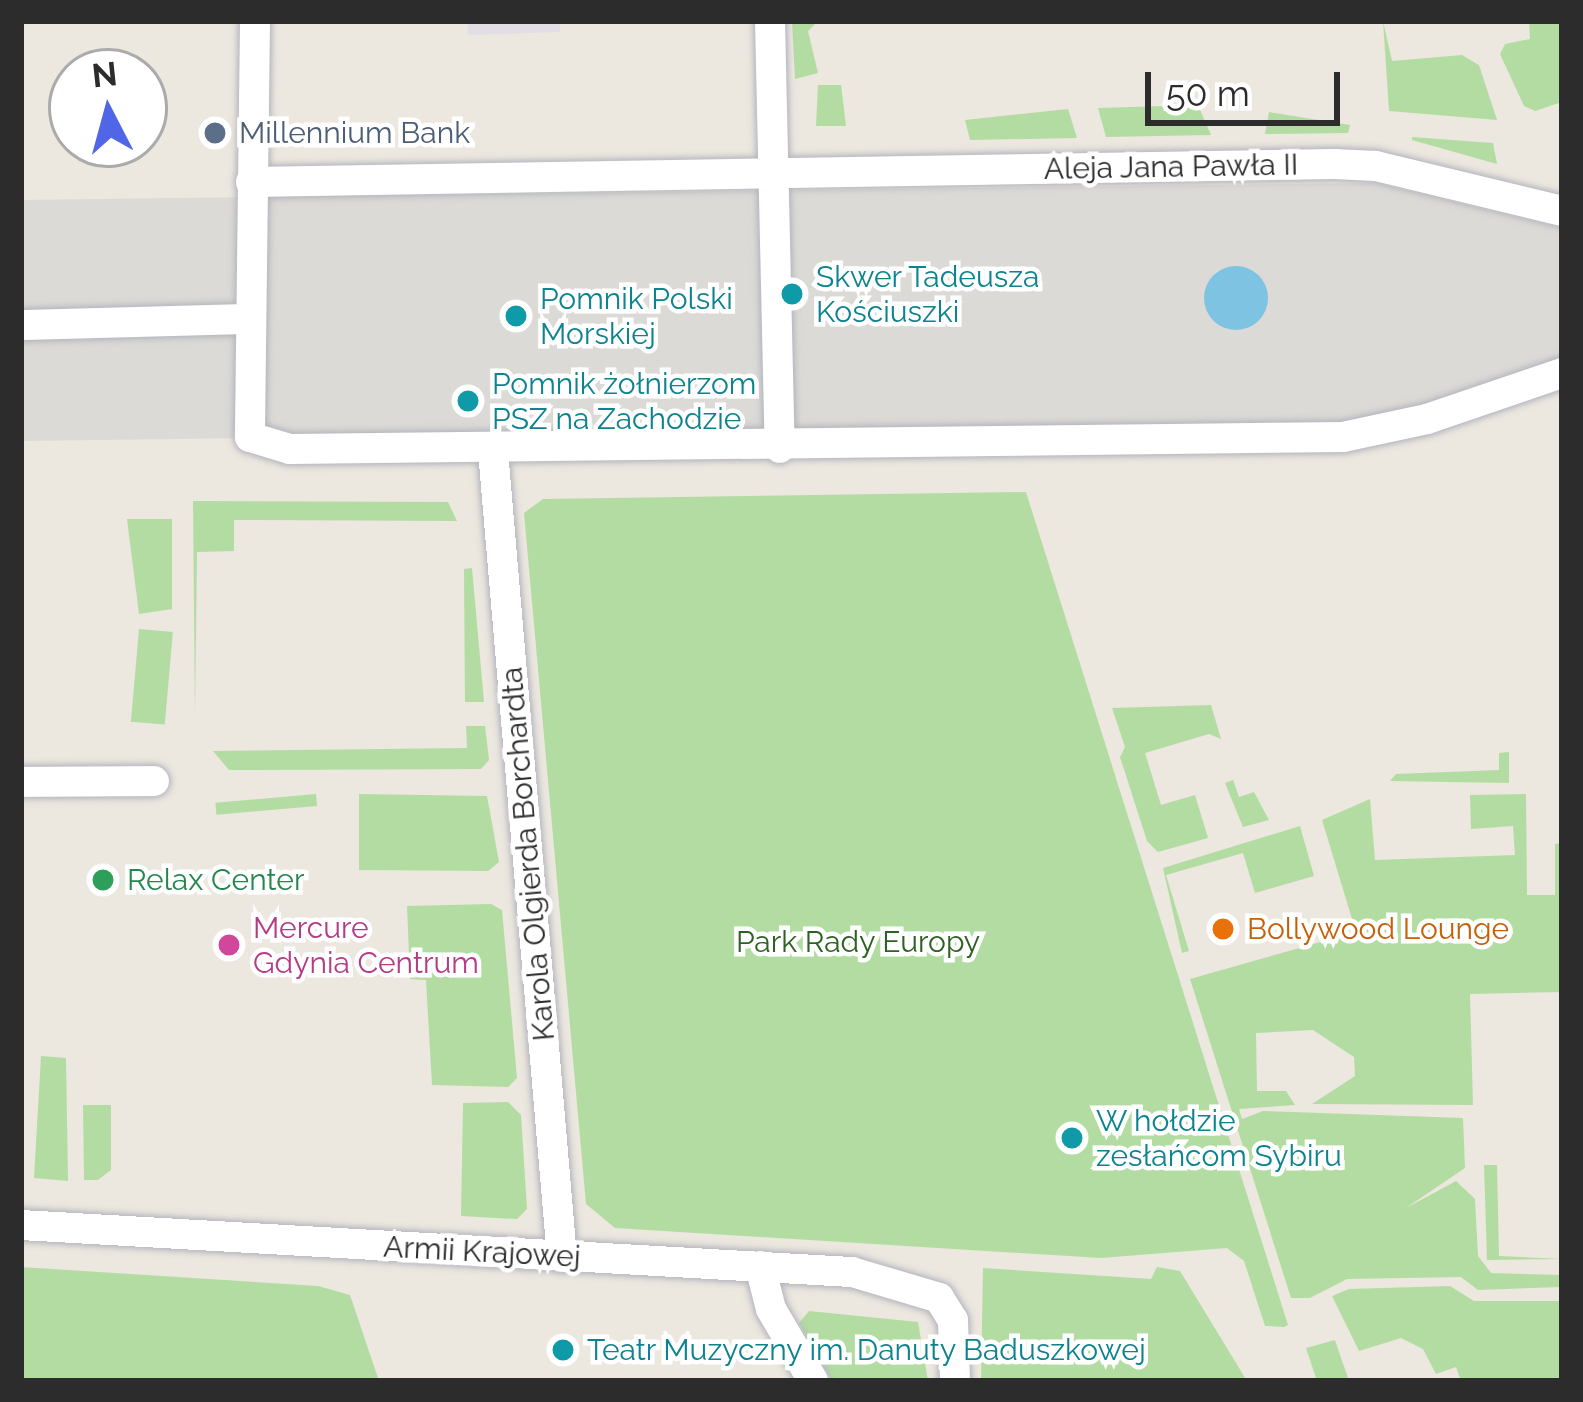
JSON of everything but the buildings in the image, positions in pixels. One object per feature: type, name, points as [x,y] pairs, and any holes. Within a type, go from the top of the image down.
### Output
[{"type":"street","points":[[255,21],[250,437],[327,454],[1343,437],[1427,419],[1562,373]]},
{"type":"street","points":[[770,21],[780,448]]},
{"type":"street","name":"Aleja Jana Pawła II","points":[[775,175],[1376,166],[1562,212]]},
{"type":"street","points":[[251,182],[775,175]]},
{"type":"street","points":[[21,325],[250,319]]},
{"type":"street","name":"Karola Olgierda Borchardta","points":[[493,451],[562,1257]]},
{"type":"street","points":[[21,782],[154,782]]},
{"type":"street","name":"Armii Krajowej","points":[[21,1225],[852,1272],[938,1298],[954,1323],[955,1381]]},
{"type":"street","points":[[760,1266],[772,1309],[813,1381]]},
{"type":"shaded area","points":[[467,21],[560,21],[560,32],[468,35]]},
{"type":"shaded area","name":"Skwer Tadeusza Kościuszki","points":[[1376,183],[1562,228],[1562,360],[1441,404],[1356,424],[21,441],[21,200]]},
{"type":"green space","points":[[792,21],[818,21],[808,31],[818,73],[795,79]]},
{"type":"green space","points":[[1383,21],[1392,61],[1462,55],[1479,65],[1497,120],[1389,111]]},
{"type":"green space","points":[[1529,21],[1562,21],[1562,102],[1535,111],[1524,106],[1500,54],[1505,44],[1530,39]]},
{"type":"green space","points":[[818,85],[841,85],[846,126],[816,126]]},
{"type":"green space","points":[[1198,105],[1211,135],[1106,137],[1098,108]]},
{"type":"green space","points":[[1068,109],[1077,138],[970,140],[965,120]]},
{"type":"green space","points":[[1269,112],[1350,125],[1348,133],[1265,134]]},
{"type":"green space","points":[[1412,140],[1493,143],[1497,164]]},
{"type":"green space","name":"Park Rady Europy","points":[[1026,492],[1288,1325],[1284,1327],[1265,1326],[1244,1261],[1227,1248],[1101,1258],[615,1228],[586,1204],[524,513],[543,499]]},
{"type":"green space","points":[[193,501],[448,502],[457,521],[234,520],[234,551],[197,552],[195,717]]},
{"type":"green space","points":[[127,519],[172,519],[172,609],[139,614]]},
{"type":"green space","points":[[472,568],[484,702],[465,702],[464,569]]},
{"type":"green space","points":[[139,629],[173,632],[165,725],[131,722]]},
{"type":"green space","points":[[1211,705],[1221,739],[1209,734],[1145,753],[1161,805],[1195,795],[1208,838],[1158,852],[1147,841],[1120,757],[1125,747],[1112,708]]},
{"type":"green space","points":[[466,726],[485,726],[489,760],[481,769],[229,770],[213,751],[467,748]]},
{"type":"green space","points":[[1509,752],[1509,783],[1390,781],[1396,774],[1499,770],[1499,753]]},
{"type":"green space","points":[[1233,780],[1239,797],[1254,792],[1269,820],[1243,827],[1225,783]]},
{"type":"green space","points":[[316,794],[317,806],[216,815],[215,803]]},
{"type":"green space","points":[[359,794],[487,796],[499,862],[488,871],[359,870]]},
{"type":"green space","points":[[1526,794],[1527,895],[1555,895],[1555,844],[1562,843],[1562,992],[1470,994],[1473,1105],[1312,1104],[1355,1076],[1354,1057],[1313,1030],[1256,1033],[1257,1091],[1286,1091],[1295,1105],[1239,1109],[1242,1119],[1263,1111],[1463,1118],[1465,1168],[1406,1208],[1456,1181],[1475,1199],[1478,1256],[1491,1273],[1562,1275],[1562,1287],[1478,1290],[1461,1277],[1347,1279],[1310,1298],[1291,1298],[1190,979],[1356,932],[1322,820],[1370,799],[1375,860],[1515,855],[1513,826],[1471,829],[1470,795]]},
{"type":"green space","points":[[1300,826],[1314,876],[1255,893],[1243,853],[1166,875],[1189,951],[1182,953],[1163,868]]},
{"type":"green space","points":[[491,904],[502,910],[517,1078],[508,1087],[432,1085],[426,980],[410,979],[407,906]]},
{"type":"green space","points":[[41,1056],[66,1058],[68,1181],[34,1178]]},
{"type":"green space","points":[[508,1102],[521,1115],[527,1209],[517,1219],[461,1216],[463,1103]]},
{"type":"green space","points":[[83,1105],[111,1105],[111,1170],[98,1180],[84,1180]]},
{"type":"green space","points":[[1484,1165],[1497,1165],[1499,1256],[1562,1259],[1487,1260]]},
{"type":"green space","points":[[21,1267],[318,1286],[350,1295],[379,1381],[21,1381]]},
{"type":"green space","points":[[1157,1267],[1180,1271],[1247,1381],[981,1381],[983,1268],[1151,1279]]},
{"type":"green space","points":[[1450,1286],[1474,1301],[1562,1301],[1562,1381],[1461,1381],[1456,1367],[1436,1374],[1423,1349],[1401,1338],[1359,1351],[1332,1296],[1349,1289]]},
{"type":"green space","points":[[809,1311],[918,1322],[928,1381],[832,1381],[799,1323]]},
{"type":"green space","points":[[1335,1340],[1349,1381],[1317,1381],[1306,1348]]},
{"type":"water","points":[[1236,266],[1259,275],[1268,298],[1259,321],[1236,330],[1213,321],[1204,298],[1213,275]]},
{"type":"place","name":"Millennium Bank","points":[[215,133]]},
{"type":"place","name":"Skwer Tadeusza Kościuszki","points":[[792,294]]},
{"type":"place","name":"Pomnik Polski Morskiej","points":[[516,316]]},
{"type":"place","name":"Pomnik żołnierzom PSZ na Zachodzie","points":[[468,401]]},
{"type":"place","name":"Relax Center","points":[[103,880]]},
{"type":"place","name":"Bollywood Lounge","points":[[1223,929]]},
{"type":"place","name":"Mercure Gdynia Centrum","points":[[229,945]]},
{"type":"place","name":"W hołdzie zesłańcom Sybiru","points":[[1072,1138]]},
{"type":"place","name":"Teatr Muzyczny im. Danuty Baduszkowej","points":[[563,1350]]}]
